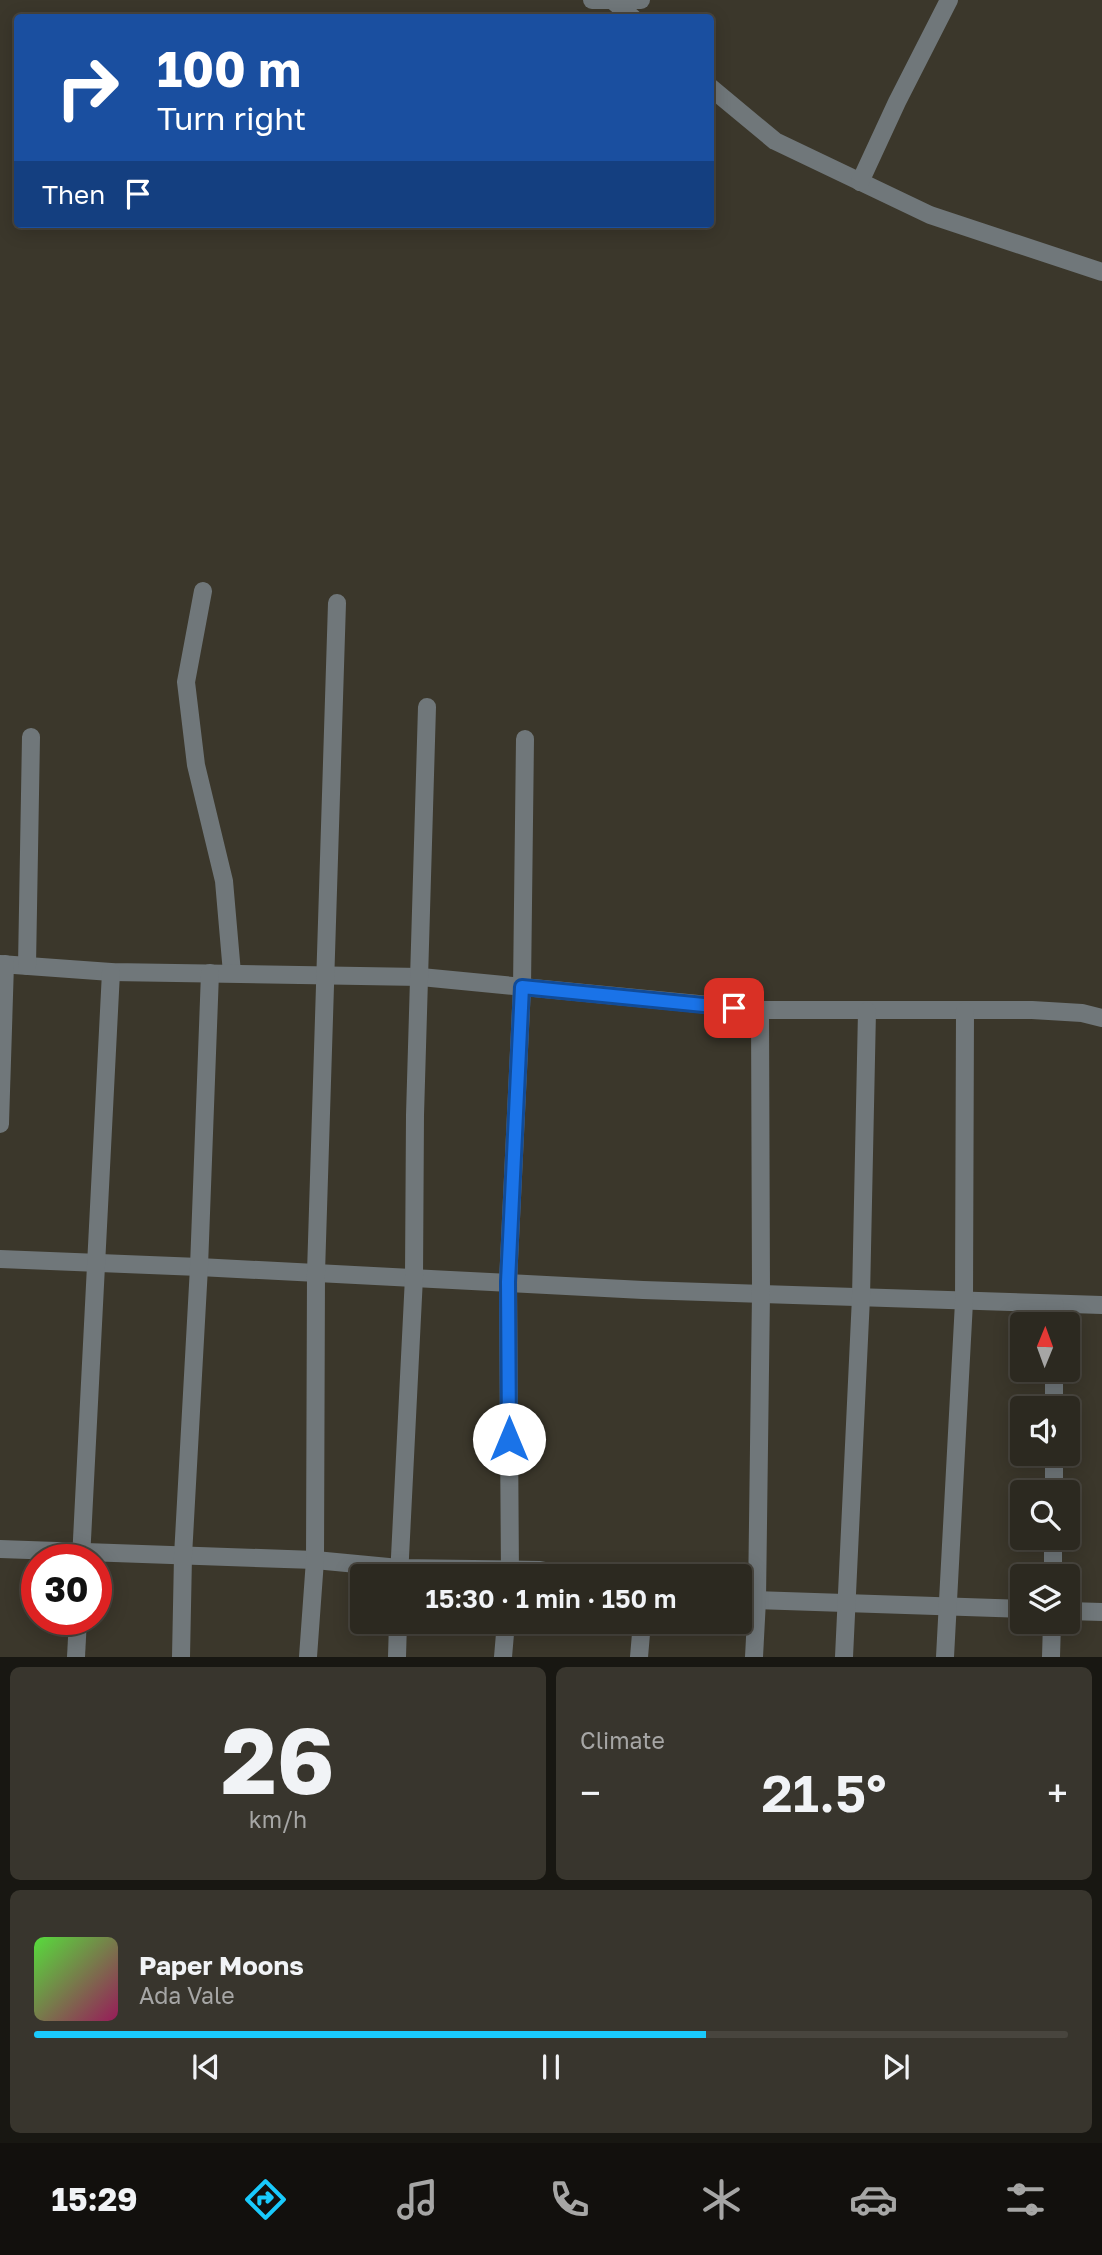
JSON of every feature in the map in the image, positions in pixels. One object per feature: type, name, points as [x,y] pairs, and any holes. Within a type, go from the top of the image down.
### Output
[{"type":"street","points":[[592,0],[641,0]]},
{"type":"street","points":[[860,182],[897,102],[950,0]]},
{"type":"street","points":[[612,1],[628,14]]},
{"type":"street","points":[[714,90],[775,141],[930,215],[1102,272]]},
{"type":"street","points":[[203,591],[186,682],[196,765],[224,881],[232,973]]},
{"type":"street","points":[[308,1657],[315,1560],[316,1273],[337,603]]},
{"type":"street","points":[[399,1564],[414,1277],[415,1115],[427,707]]},
{"type":"street","points":[[27,966],[31,737]]},
{"type":"street","points":[[510,1564],[508,1282],[522,987],[525,739]]},
{"type":"street","points":[[0,1124],[2,964],[111,972],[421,977],[760,1010],[1032,1010],[1082,1013],[1102,1018]]},
{"type":"street","points":[[83,1544],[111,972]]},
{"type":"street","points":[[181,1657],[183,1556],[199,1267],[210,973]]},
{"type":"street","points":[[750,1564],[761,1293],[760,1010]]},
{"type":"street","points":[[844,1657],[861,1297],[867,1011]]},
{"type":"street","points":[[945,1657],[964,1302],[965,1011]]},
{"type":"street","points":[[0,1259],[643,1290],[1102,1305]]},
{"type":"street","points":[[1055,1305],[1055,1312]]},
{"type":"street","points":[[0,1549],[21,1551]]},
{"type":"street","points":[[112,1556],[315,1560],[350,1565]]},
{"type":"street","points":[[752,1599],[1010,1609]]},
{"type":"street","points":[[1080,1611],[1102,1612]]},
{"type":"street","points":[[397,1657],[398,1634]]},
{"type":"street","points":[[503,1657],[505,1634]]},
{"type":"street","points":[[639,1657],[641,1634]]},
{"type":"street","points":[[752,1634],[754,1657]]},
{"type":"street","points":[[1051,1657],[1052,1634]]},
{"type":"street","points":[[76,1657],[77,1635]]},
{"type":"route","points":[[509,1439],[508,1282],[522,987],[734,1008]]}]
